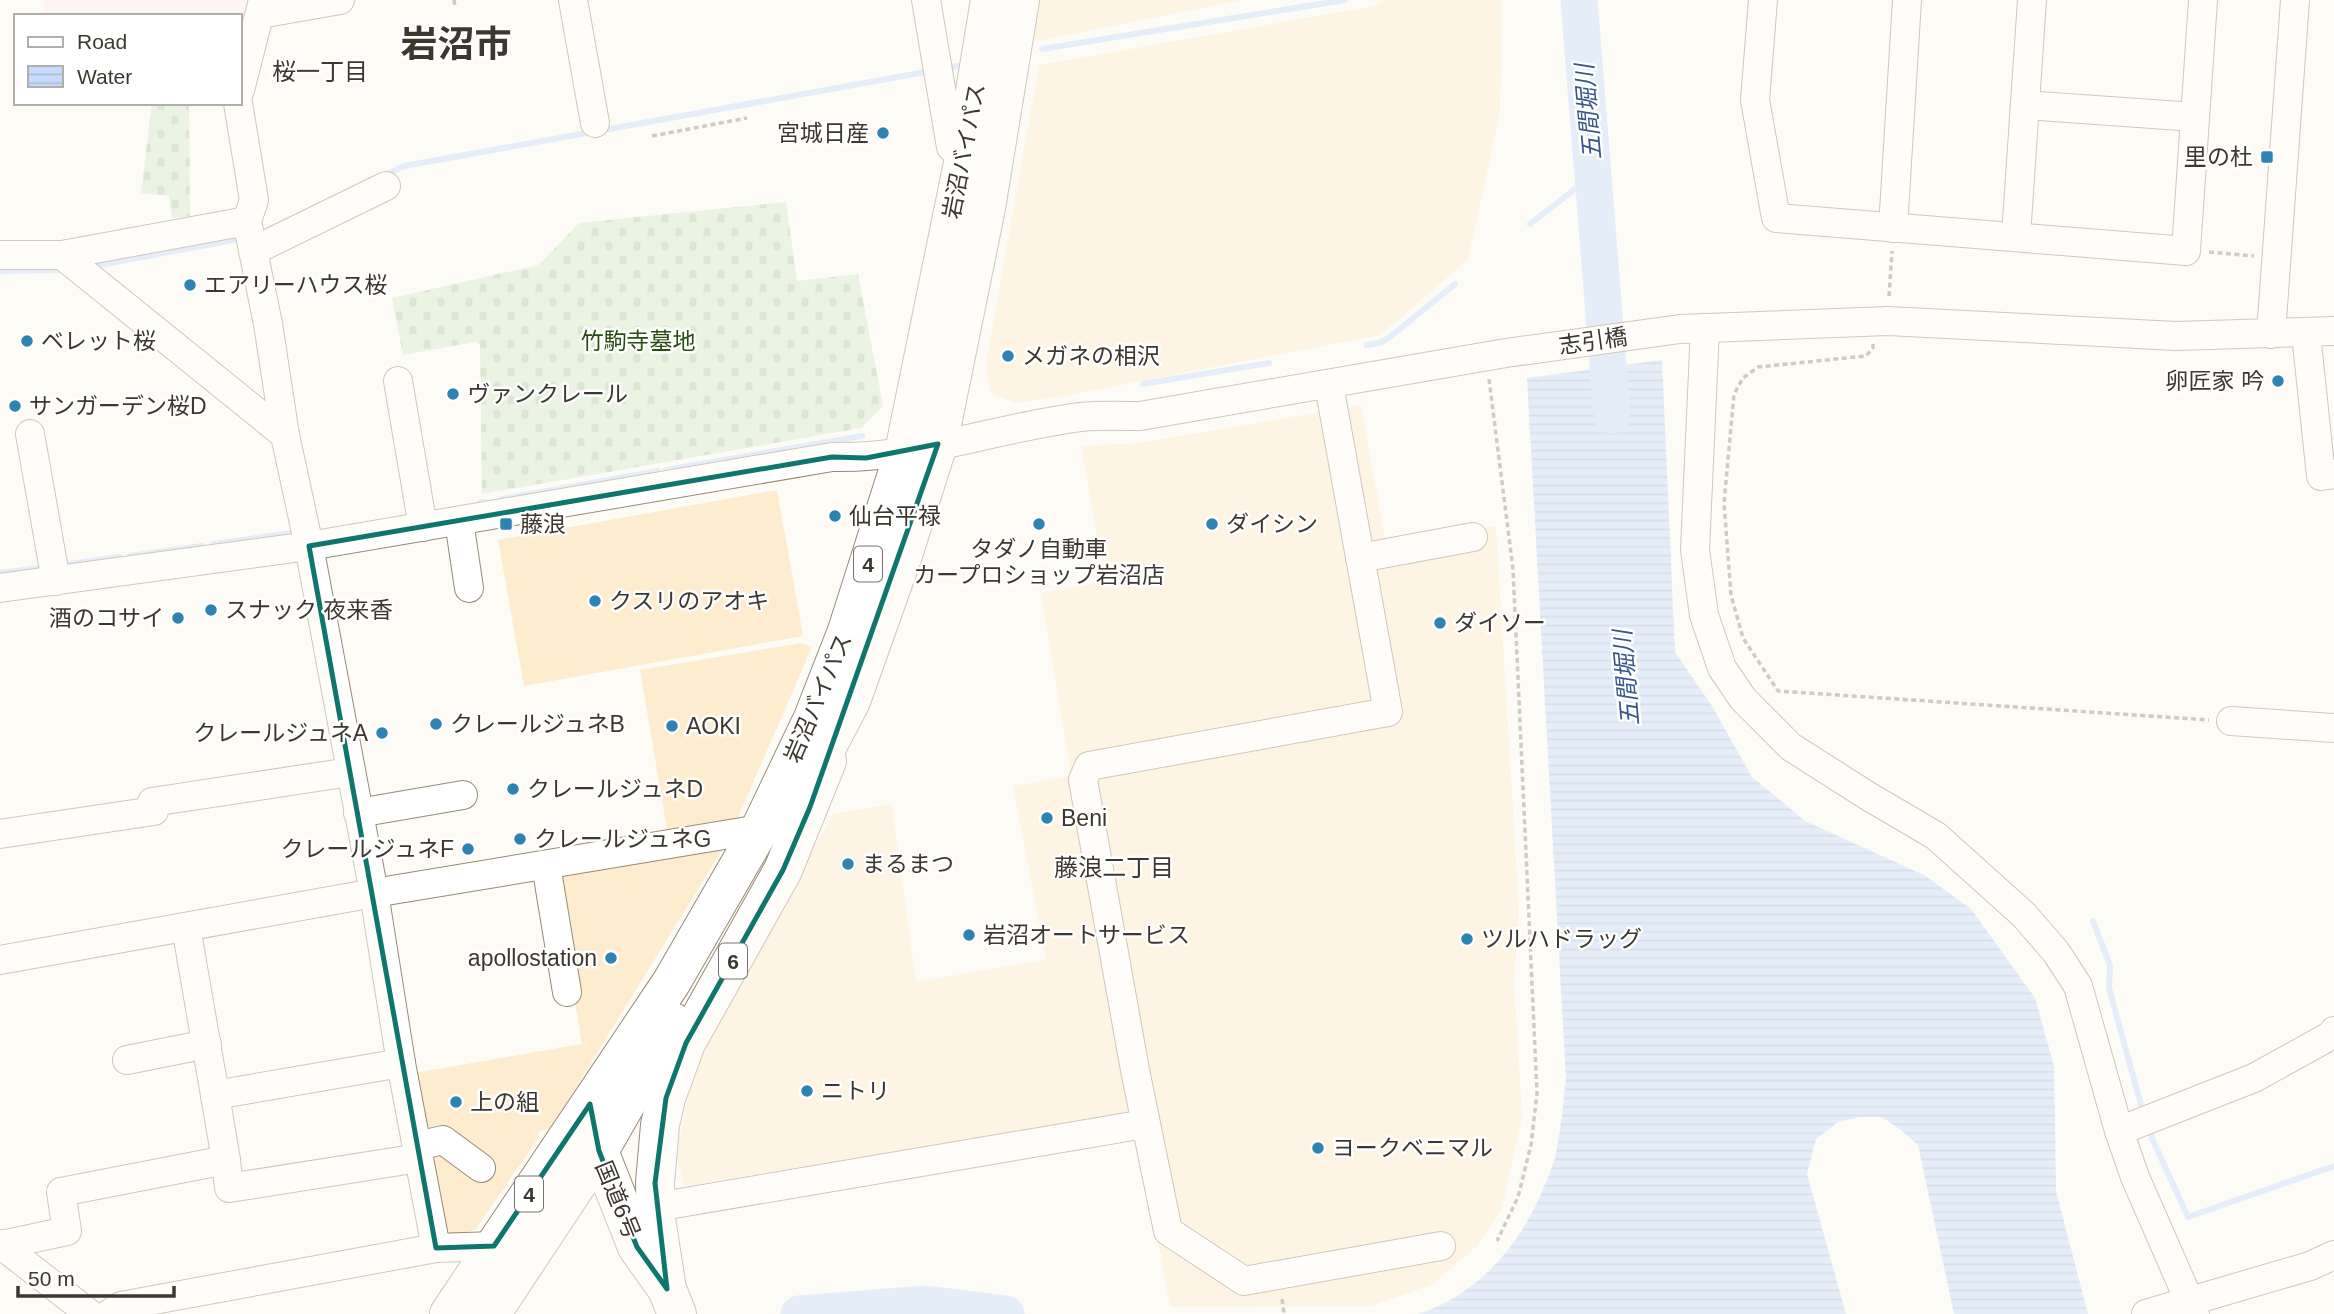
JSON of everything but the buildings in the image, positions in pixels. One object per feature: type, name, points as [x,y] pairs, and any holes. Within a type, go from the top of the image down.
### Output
[{"type":"highway","name":"岩沼バイパス","points":[[491,1314],[599,1150],[760,871],[842,723],[851,701],[903,555],[990,0]]},
{"type":"highway","name":"岩沼バイパス","points":[[449,1313],[671,983],[760,829],[813,718],[921,448],[986,208],[1020,0]]},
{"type":"highway","name":"6","points":[[672,1301],[656,1207],[656,1156],[660,1125],[676,1070],[686,1043],[783,870],[842,723]]},
{"type":"highway","name":"国道6号","points":[[608,1076],[597,1105],[595,1129],[599,1150],[637,1247],[672,1301]]},
{"type":"highway","points":[[546,1233],[585,1213],[611,1218],[637,1247]]},
{"type":"street","points":[[242,82],[262,7],[340,0]]},
{"type":"street","points":[[573,0],[595,123]]},
{"type":"street","points":[[926,0],[951,148],[964,158]]},
{"type":"street","points":[[1763,0],[1755,100],[1776,218],[2186,251],[2203,0]]},
{"type":"street","points":[[1893,228],[1907,0]]},
{"type":"street","points":[[2016,236],[2032,0]]},
{"type":"street","points":[[2271,334],[2295,0]]},
{"type":"street","points":[[238,105],[254,200],[247,221],[268,324],[285,435],[307,536],[374,893],[401,1063],[436,1248]]},
{"type":"street","points":[[2025,105],[2195,117]]},
{"type":"street","points":[[253,251],[386,186]]},
{"type":"street","points":[[0,255],[62,255],[247,221]]},
{"type":"street","points":[[62,255],[285,435]]},
{"type":"street","name":"志引橋","points":[[0,588],[54,571],[307,536],[422,517],[459,521],[832,457],[866,458],[1082,417],[1140,416],[1495,354],[1692,328],[1881,312],[2176,336],[2306,334],[2334,331]]},
{"type":"street","points":[[1692,328],[1695,550],[1704,615],[1722,668],[1743,699],[1791,747],[1936,836],[2024,915],[2048,942],[2078,986],[2119,1131],[2187,1307]]},
{"type":"street","points":[[2306,334],[2321,476],[2334,474]]},
{"type":"street","points":[[398,381],[422,517]]},
{"type":"street","points":[[1329,384],[1388,712],[1089,766],[1083,780],[1135,1070],[1168,1231],[1244,1282],[1441,1246]]},
{"type":"street","points":[[30,433],[54,571]]},
{"type":"street","points":[[459,521],[469,588]]},
{"type":"street","points":[[1360,558],[1473,537]]},
{"type":"street","points":[[2231,721],[2334,728]]},
{"type":"street","points":[[0,834],[154,811],[152,802],[351,772]]},
{"type":"street","points":[[358,813],[463,795]]},
{"type":"street","points":[[0,960],[374,893],[760,829]]},
{"type":"street","points":[[546,865],[567,992]]},
{"type":"street","points":[[186,927],[229,1188],[418,1152],[443,1140],[481,1168]]},
{"type":"street","points":[[2119,1131],[2254,1078],[2330,1036],[2334,1031]]},
{"type":"street","points":[[127,1060],[207,1044]]},
{"type":"street","points":[[215,1094],[401,1063]]},
{"type":"street","points":[[656,1207],[1133,1126]]},
{"type":"street","points":[[0,1244],[67,1231],[61,1192],[226,1160]]},
{"type":"street","points":[[0,1244],[90,1314]]},
{"type":"street","points":[[109,1314],[121,1306],[436,1248],[494,1246]]},
{"type":"street","points":[[2146,1314],[2187,1307],[2310,1266],[2334,1255]]},
{"type":"path","points":[[454,0],[454,7]]},
{"type":"path","points":[[652,136],[747,118]]},
{"type":"path","points":[[1893,228],[1881,312],[1873,348],[1866,356],[1758,367],[1743,378],[1734,394],[1724,503],[1731,595],[1743,638],[1778,691],[2231,721]]},
{"type":"path","points":[[2186,251],[2256,256]]},
{"type":"path","points":[[1495,354],[1513,569],[1537,1093],[1531,1145],[1518,1197],[1497,1241]]},
{"type":"highlighted area","points":[[938,444],[810,807],[783,870],[686,1043],[666,1098],[655,1183],[667,1289],[637,1247],[599,1151],[590,1104],[494,1246],[436,1248],[309,546],[832,457],[866,458]]},
{"type":"shaded area","points":[[44,0],[252,0],[242,39],[242,14],[43,14]]},
{"type":"shaded area","points":[[1041,0],[1243,0],[1033,42]]},
{"type":"shaded area","points":[[1386,0],[1502,0],[1500,113],[1468,260],[1380,335],[1059,397],[1016,403],[991,393],[985,369],[1039,65],[1374,6]]},
{"type":"shaded area","points":[[1361,405],[1386,545],[1496,526],[1519,911],[1514,981],[1522,1117],[1502,1208],[1477,1246],[1431,1285],[1370,1306],[1170,1307],[1135,1112],[684,1186],[676,1154],[693,1074],[727,1006],[833,814],[892,804],[916,982],[1046,960],[1013,786],[1071,776],[1041,593],[1105,582],[1081,446],[1139,443]]},
{"type":"shaded area","points":[[777,490],[803,636],[524,686],[498,540]]},
{"type":"shaded area","points":[[801,643],[812,647],[735,824],[668,835],[640,670]]},
{"type":"shaded area","points":[[730,837],[551,1128],[538,1132],[539,1137],[475,1230],[442,1236],[414,1073],[582,1044],[553,872]]},
{"type":"green space","points":[[152,105],[189,105],[190,216],[172,218],[169,196],[141,193]]},
{"type":"green space","name":"竹駒寺墓地","points":[[786,202],[797,281],[858,274],[883,406],[861,428],[482,494],[480,344],[475,342],[403,355],[392,298],[539,265],[579,223]]},
{"type":"water","points":[[1662,360],[1675,652],[1712,706],[1752,777],[1805,821],[1924,875],[1971,909],[2035,998],[2054,1066],[2056,1191],[2088,1314],[1954,1314],[1918,1145],[1882,1117],[1859,1117],[1838,1122],[1816,1139],[1807,1174],[1846,1314],[1418,1314],[1460,1294],[1496,1264],[1511,1246],[1536,1205],[1551,1169],[1562,1116],[1566,1079],[1527,378]]},
{"type":"waterway","points":[[1042,49],[1345,0]]},
{"type":"waterway","name":"五間堀川","points":[[1579,0],[1612,415]]},
{"type":"waterway","points":[[945,68],[958,66]]},
{"type":"waterway","points":[[383,176],[404,166],[931,71]]},
{"type":"waterway","points":[[1530,224],[1593,175]]},
{"type":"waterway","points":[[89,267],[244,238]]},
{"type":"waterway","points":[[0,271],[65,270]]},
{"type":"waterway","points":[[1367,345],[1380,343],[1390,337],[1455,284]]},
{"type":"waterway","points":[[1143,384],[1269,363]]},
{"type":"waterway","points":[[666,470],[862,436]]},
{"type":"waterway","points":[[502,499],[658,471]]},
{"type":"waterway","points":[[481,502],[486,502]]},
{"type":"waterway","points":[[214,544],[298,532]]},
{"type":"waterway","points":[[130,556],[202,546]]},
{"type":"waterway","points":[[61,565],[120,557]]},
{"type":"waterway","points":[[0,573],[47,567]]},
{"type":"waterway","points":[[2093,921],[2110,965],[2109,988],[2141,1105]]},
{"type":"waterway","points":[[2151,1136],[2188,1217],[2334,1166]]},
{"type":"waterway","name":"五間堀川","points":[[799,1314],[926,1304],[1006,1314]]},
{"type":"place","name":"宮城日産","points":[[883,133]]},
{"type":"place","name":"里の杜","points":[[2267,157]]},
{"type":"place","name":"エアリーハウス桜","points":[[190,285]]},
{"type":"place","name":"ベレット桜","points":[[27,341]]},
{"type":"place","name":"メガネの相沢","points":[[1008,356]]},
{"type":"place","name":"卵匠家 吟","points":[[2278,381]]},
{"type":"place","name":"ヴァンクレール","points":[[453,394]]},
{"type":"place","name":"サンガーデン桜D","points":[[15,406]]},
{"type":"place","name":"仙台平禄","points":[[835,516]]},
{"type":"place","name":"藤浪","points":[[506,524]]},
{"type":"place","name":"タダノ自動車 カープロショップ岩沼店","points":[[1039,524]]},
{"type":"place","name":"ダイシン","points":[[1212,524]]},
{"type":"place","name":"クスリのアオキ","points":[[595,601]]},
{"type":"place","name":"スナック 夜来香","points":[[211,610]]},
{"type":"place","name":"酒のコサイ","points":[[178,618]]},
{"type":"place","name":"ダイソー","points":[[1440,623]]},
{"type":"place","name":"クレールジュネB","points":[[436,724]]},
{"type":"place","name":"AOKI","points":[[672,726]]},
{"type":"place","name":"クレールジュネA","points":[[382,733]]},
{"type":"place","name":"クレールジュネD","points":[[513,789]]},
{"type":"place","name":"Beni","points":[[1047,818]]},
{"type":"place","name":"クレールジュネG","points":[[520,839]]},
{"type":"place","name":"クレールジュネF","points":[[468,849]]},
{"type":"place","name":"まるまつ","points":[[848,864]]},
{"type":"place","name":"岩沼オートサービス","points":[[969,935]]},
{"type":"place","name":"ツルハドラッグ","points":[[1467,939]]},
{"type":"place","name":"apollostation","points":[[611,958]]},
{"type":"place","name":"ニトリ","points":[[807,1091]]},
{"type":"place","name":"上の組","points":[[456,1102]]},
{"type":"place","name":"ヨークベニマル","points":[[1318,1148]]},
{"type":"district","name":"岩沼市","points":[[456,44]]},
{"type":"district","name":"桜一丁目","points":[[320,71]]},
{"type":"district","name":"藤浪二丁目","points":[[1114,867]]}]
